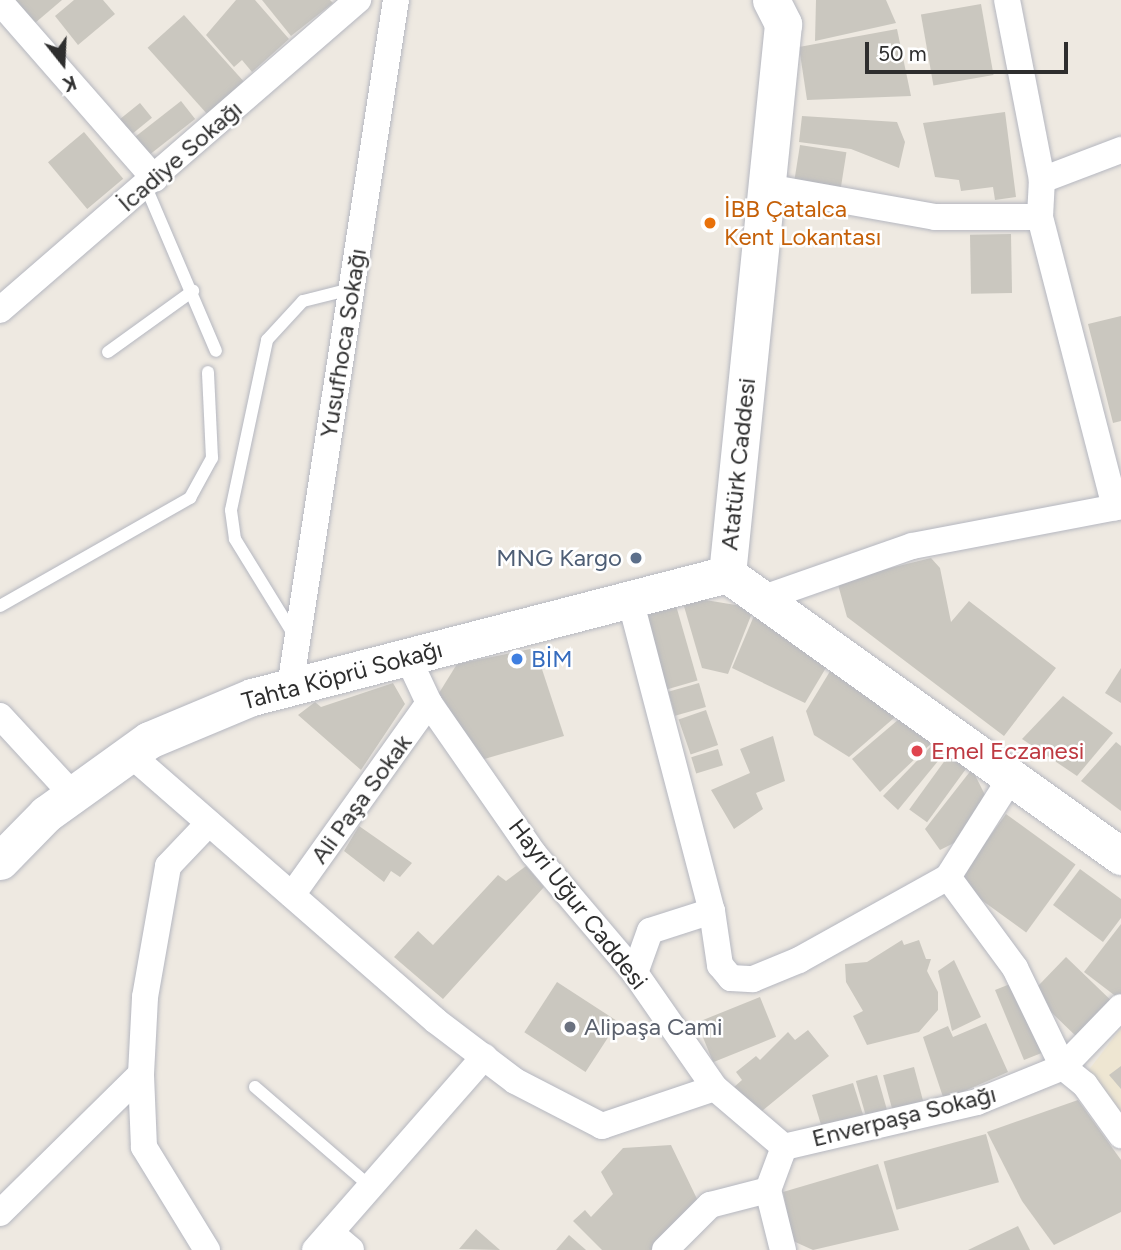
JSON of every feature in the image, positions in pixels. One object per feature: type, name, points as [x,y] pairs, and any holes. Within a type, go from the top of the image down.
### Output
[{"type":"main road","name":"Atatürk Caddesi","points":[[771,0],[783,24],[727,574],[1009,781],[1121,856]]},
{"type":"main road","name":"Tahta Köprü Sokağı","points":[[0,862],[72,795],[130,754],[214,713],[290,687],[727,574]]},
{"type":"street","name":"İcadiye Sokağı","points":[[0,310],[150,183],[358,0]]},
{"type":"street","name":"Yusufhoca Sokağı","points":[[290,687],[396,0]]},
{"type":"street","points":[[761,599],[912,546],[1118,506],[1040,218],[1042,180],[1007,0]]},
{"type":"street","points":[[0,2],[150,183]]},
{"type":"street","points":[[1042,180],[1121,150]]},
{"type":"street","points":[[767,187],[935,217],[1040,218]]},
{"type":"street","points":[[629,599],[712,911],[720,965],[731,978],[753,979],[948,877],[1009,781]]},
{"type":"street","name":"Hayri Uğur Caddesi","points":[[407,656],[429,703],[534,854],[635,973],[715,1088],[784,1147]]},
{"type":"street","name":"Ali Paşa Sokak","points":[[292,895],[429,703]]},
{"type":"street","points":[[0,716],[72,795]]},
{"type":"street","points":[[130,754],[484,1057],[602,1126],[715,1088]]},
{"type":"street","points":[[207,1250],[144,1147],[141,1074],[145,997],[168,866],[209,823]]},
{"type":"street","points":[[948,877],[1015,968],[1063,1067],[1085,1085],[1121,1135]]},
{"type":"street","points":[[635,973],[650,930],[712,911]]},
{"type":"street","name":"Enverpaşa Sokağı","points":[[784,1147],[977,1102],[1063,1067],[1121,1007]]},
{"type":"street","points":[[351,1250],[323,1241],[484,1057]]},
{"type":"street","points":[[0,1213],[141,1074]]},
{"type":"street","points":[[783,1250],[768,1190],[784,1147]]},
{"type":"street","points":[[665,1250],[710,1205],[768,1190]]},
{"type":"lane","points":[[150,183],[216,351]]},
{"type":"lane","points":[[297,639],[239,548],[231,510],[267,340],[303,301],[351,289]]},
{"type":"lane","points":[[108,352],[193,291]]},
{"type":"lane","points":[[0,606],[190,498],[212,458],[208,372]]},
{"type":"lane","points":[[255,1087],[370,1187]]},
{"type":"shaded area","points":[[1121,1028],[1121,1114],[1088,1071]]},
{"type":"building","points":[[15,0],[62,0],[35,23]]},
{"type":"building","points":[[74,0],[103,0],[115,14],[78,45],[55,16]]},
{"type":"building","points":[[236,0],[255,0],[289,39],[252,72],[242,60],[234,67],[206,35]]},
{"type":"building","points":[[262,0],[330,0],[333,3],[291,36]]},
{"type":"building","points":[[816,0],[886,0],[896,23],[815,41]]},
{"type":"building","points":[[981,4],[994,75],[933,85],[921,15]]},
{"type":"building","points":[[184,15],[244,81],[207,114],[148,48]]},
{"type":"building","points":[[897,29],[911,96],[807,100],[799,47]]},
{"type":"building","points":[[181,101],[195,119],[149,155],[135,137]]},
{"type":"building","points":[[140,103],[152,118],[132,134],[120,119]]},
{"type":"building","points":[[1005,112],[1016,197],[995,200],[993,187],[961,191],[959,180],[935,177],[923,123]]},
{"type":"building","points":[[802,116],[897,122],[905,142],[899,168],[851,149],[799,142]]},
{"type":"building","points":[[84,132],[123,179],[87,209],[48,162]]},
{"type":"building","points":[[800,145],[846,152],[840,190],[794,183]]},
{"type":"building","points":[[1011,234],[1012,293],[971,294],[970,235]]},
{"type":"building","points":[[1121,316],[1121,421],[1113,423],[1088,324]]},
{"type":"building","points":[[931,558],[940,568],[951,622],[969,601],[1056,668],[1004,736],[847,617],[837,581]]},
{"type":"building","points":[[673,595],[698,681],[665,690],[640,604]]},
{"type":"building","points":[[681,596],[754,608],[728,674],[702,668]]},
{"type":"building","points":[[756,611],[830,661],[805,703],[732,668]]},
{"type":"building","points":[[535,648],[564,736],[481,760],[439,693],[457,664]]},
{"type":"building","points":[[835,663],[902,711],[849,757],[814,735],[806,711]]},
{"type":"building","points":[[1121,668],[1121,703],[1105,693]]},
{"type":"building","points":[[393,683],[405,704],[361,770],[298,715],[315,702],[321,707]]},
{"type":"building","points":[[699,683],[706,707],[675,716],[668,692]]},
{"type":"building","points":[[1063,696],[1113,733],[1077,776],[1022,739]]},
{"type":"building","points":[[706,710],[718,745],[691,754],[679,719]]},
{"type":"building","points":[[905,714],[937,738],[880,792],[852,759]]},
{"type":"building","points":[[773,736],[785,781],[756,793],[763,809],[734,829],[711,790],[750,773],[740,749]]},
{"type":"building","points":[[937,740],[947,750],[898,810],[883,796]]},
{"type":"building","points":[[1116,742],[1121,746],[1121,811],[1081,781]]},
{"type":"building","points":[[718,749],[723,765],[696,773],[691,757]]},
{"type":"building","points":[[951,752],[969,765],[927,822],[909,809]]},
{"type":"building","points":[[972,769],[988,801],[958,841],[940,850],[925,829]]},
{"type":"building","points":[[1006,814],[1076,865],[1026,933],[957,882]]},
{"type":"building","points":[[359,826],[412,863],[400,877],[391,871],[384,882],[344,851]]},
{"type":"building","points":[[526,866],[544,887],[443,999],[394,957],[418,931],[433,945],[498,875],[506,881]]},
{"type":"building","points":[[1080,869],[1121,899],[1121,918],[1103,942],[1053,905]]},
{"type":"building","points":[[1121,924],[1121,994],[1118,998],[1084,972]]},
{"type":"building","points":[[902,940],[904,945],[919,940],[926,959],[931,959],[927,971],[938,992],[938,1010],[919,1032],[867,1045],[853,1016],[863,1011],[846,982],[845,964],[867,962]]},
{"type":"building","points":[[1066,957],[1113,1003],[1079,1039],[1031,993]]},
{"type":"building","points":[[954,960],[981,1017],[952,1031],[938,971]]},
{"type":"building","name":"Alipaşa Cami","points":[[557,982],[618,1022],[586,1072],[524,1032]]},
{"type":"building","points":[[1015,982],[1049,1050],[1024,1060],[995,990]]},
{"type":"building","points":[[760,997],[776,1037],[713,1062],[697,1022]]},
{"type":"building","points":[[986,1023],[1008,1072],[944,1100],[923,1037],[948,1026],[953,1037]]},
{"type":"building","points":[[808,1030],[829,1056],[756,1116],[733,1088],[742,1080],[736,1072],[756,1056],[760,1060],[788,1032],[795,1040]]},
{"type":"building","points":[[1121,1066],[1121,1089],[1109,1075]]},
{"type":"building","points":[[914,1067],[925,1108],[894,1116],[883,1075]]},
{"type":"building","points":[[877,1075],[889,1118],[868,1124],[856,1081]]},
{"type":"building","points":[[853,1083],[865,1121],[822,1128],[812,1095]]},
{"type":"building","points":[[1078,1100],[1121,1160],[1121,1212],[1054,1245],[1022,1201],[987,1132]]},
{"type":"building","points":[[986,1134],[999,1182],[897,1210],[884,1161]]},
{"type":"building","points":[[671,1145],[699,1203],[651,1250],[602,1250],[573,1221],[585,1210],[591,1217],[613,1194],[601,1172],[623,1148]]},
{"type":"building","points":[[878,1164],[899,1230],[813,1250],[793,1241],[783,1192]]},
{"type":"building","points":[[1018,1226],[1030,1250],[968,1250]]},
{"type":"building","points":[[476,1229],[500,1250],[459,1249]]},
{"type":"building","points":[[569,1235],[586,1250],[556,1250]]},
{"type":"place","name":"İBB Çatalca Kent Lokantası","points":[[710,223]]},
{"type":"place","name":"MNG Kargo","points":[[636,558]]},
{"type":"place","name":"BİM","points":[[517,659]]},
{"type":"place","name":"Emel Eczanesi","points":[[917,751]]},
{"type":"place","name":"Alipaşa Cami","points":[[570,1027]]}]
